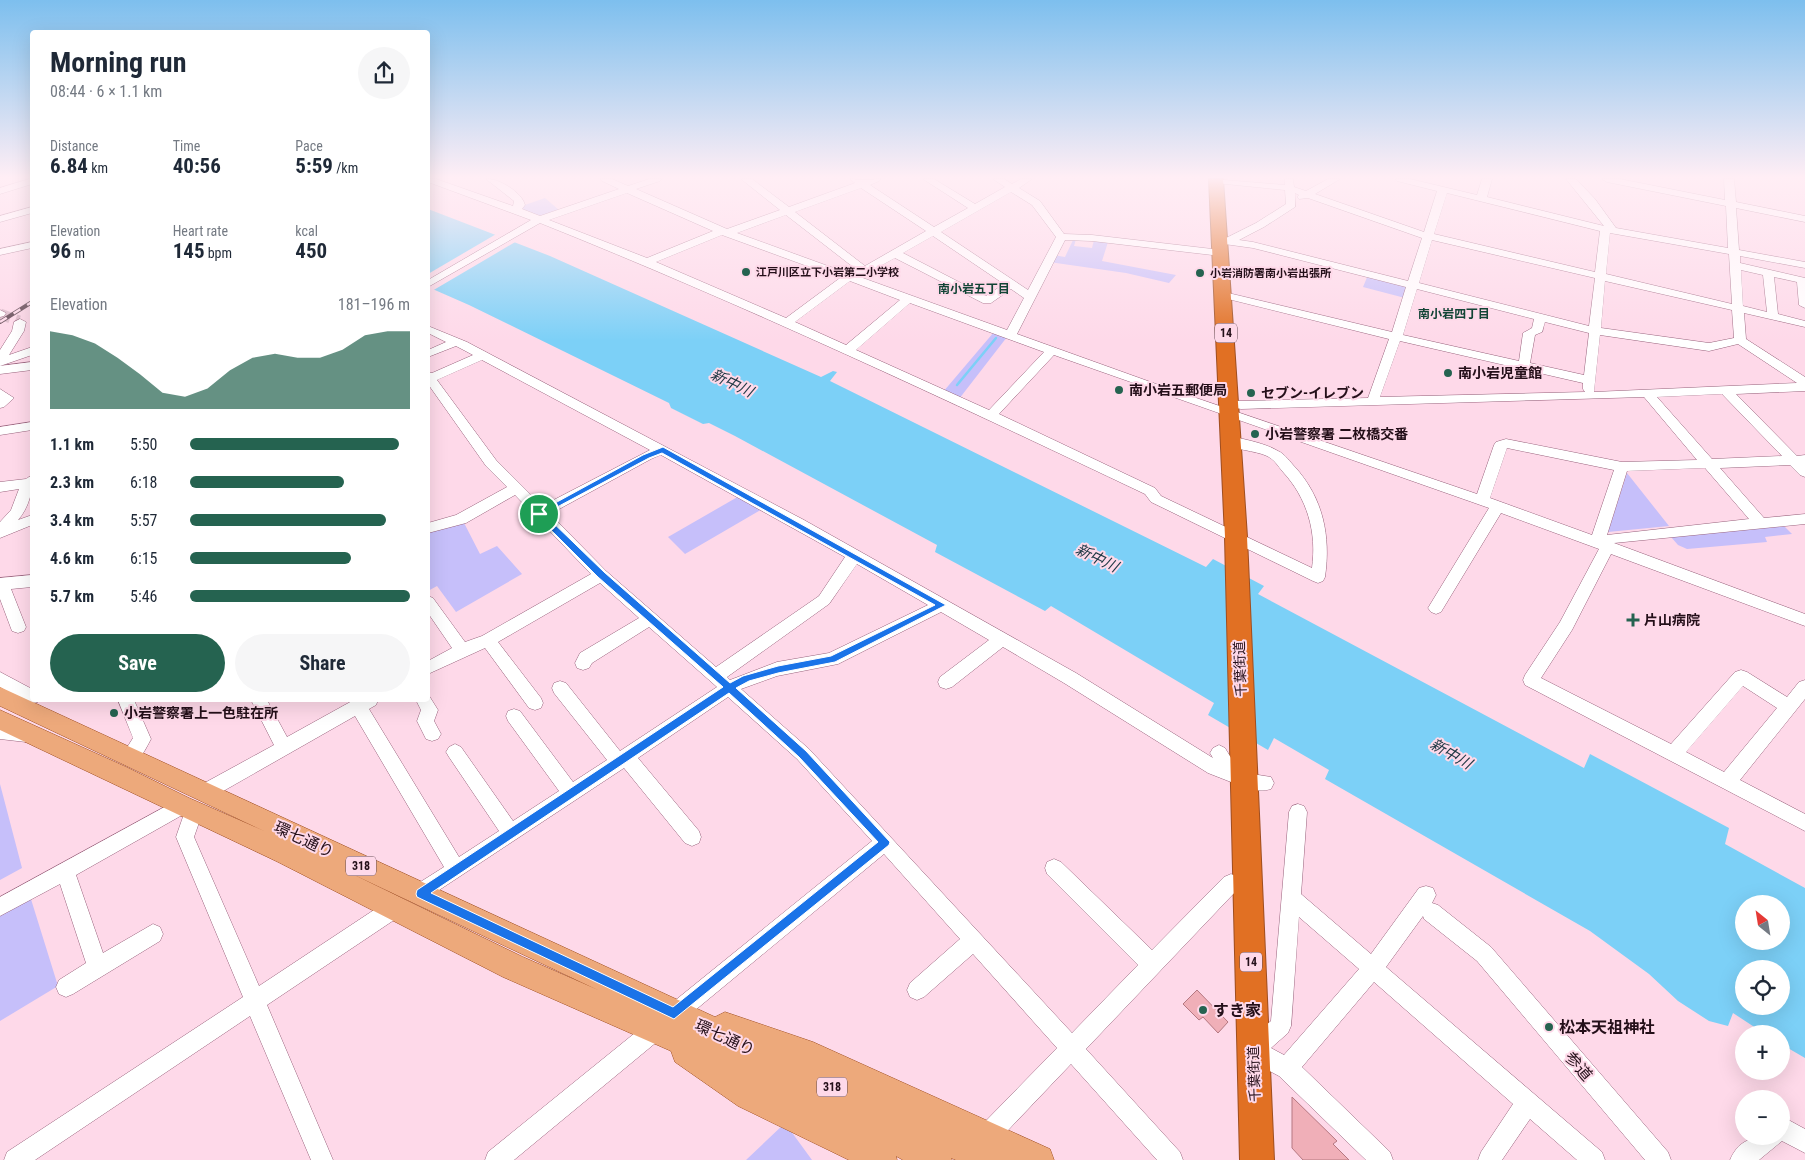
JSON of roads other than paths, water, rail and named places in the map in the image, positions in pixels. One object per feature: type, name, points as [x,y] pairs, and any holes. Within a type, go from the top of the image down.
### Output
[{"type":"highway","name":"千葉街道","points":[[1222,233],[1235,543],[1241,772],[1258,1160]]},
{"type":"main road","name":"環七通り","points":[[0,696],[36,708],[130,757],[193,803],[393,909],[513,967],[665,1021],[988,1148],[1039,1160]]},
{"type":"main road","name":"環七通り","points":[[0,720],[36,708]]},
{"type":"main road","name":"環七通り","points":[[36,708],[118,774],[421,894],[937,1160]]},
{"type":"main road","points":[[665,1021],[708,1069],[748,1096],[882,1160]]},
{"type":"street","points":[[430,283],[514,233]]},
{"type":"street","points":[[572,233],[647,262],[848,350],[990,415],[1150,492],[1156,499],[1235,543],[1318,577],[1320,558],[1319,521],[1311,498],[1296,476],[1263,443]]},
{"type":"street","points":[[647,262],[721,233]]},
{"type":"street","points":[[727,233],[1052,350],[1230,408],[1805,620]]},
{"type":"street","points":[[817,233],[864,270]]},
{"type":"street","points":[[787,323],[849,278],[929,233]]},
{"type":"street","points":[[936,233],[1031,297]]},
{"type":"street","points":[[1058,233],[1061,237]]},
{"type":"street","points":[[1223,246],[1246,233]]},
{"type":"street","points":[[1419,233],[1805,324]]},
{"type":"street","points":[[1375,401],[1374,397],[1396,337],[1428,233]]},
{"type":"street","points":[[1589,396],[1594,331],[1608,233]]},
{"type":"street","points":[[1626,233],[1805,265]]},
{"type":"street","points":[[1732,233],[1740,340]]},
{"type":"street","points":[[1061,237],[1223,246],[1253,245],[1594,331],[1709,347],[1740,340],[1805,383]]},
{"type":"street","points":[[1011,335],[1061,237]]},
{"type":"street","points":[[0,252],[30,245]]},
{"type":"street","points":[[894,253],[987,301],[1010,284]]},
{"type":"street","points":[[1734,266],[1804,281],[1805,305]]},
{"type":"street","points":[[1768,273],[1774,316]]},
{"type":"street","points":[[1224,295],[1396,337],[1589,380]]},
{"type":"street","points":[[848,350],[909,298]]},
{"type":"street","points":[[1,368],[18,331],[19,322],[30,317]]},
{"type":"street","points":[[1512,376],[1520,365],[1529,333],[1538,330],[1540,317]]},
{"type":"street","points":[[430,330],[482,355],[663,450],[942,605],[1070,678],[1214,768],[1241,772]]},
{"type":"street","points":[[430,353],[456,342]]},
{"type":"street","points":[[990,415],[1052,350]]},
{"type":"street","points":[[1,368],[30,352]]},
{"type":"street","points":[[430,377],[482,355]]},
{"type":"street","points":[[1,368],[30,366]]},
{"type":"street","points":[[430,381],[491,463],[515,489],[601,575],[802,754],[1073,1048],[1172,1160]]},
{"type":"street","points":[[1230,408],[1241,405],[1589,396],[1805,387]]},
{"type":"street","points":[[1726,391],[1800,460],[1805,472]]},
{"type":"street","points":[[0,393],[8,398],[0,404]]},
{"type":"street","points":[[1647,393],[1760,522]]},
{"type":"street","points":[[0,431],[30,426]]},
{"type":"street","points":[[1231,440],[1244,446],[1273,453]]},
{"type":"street","points":[[1482,500],[1501,445],[1506,443],[1622,467],[1800,460]]},
{"type":"street","points":[[539,514],[646,456],[663,450]]},
{"type":"street","points":[[1622,467],[1602,545],[1566,626],[1531,680],[1805,822]]},
{"type":"street","points":[[0,487],[30,487],[17,512],[0,533]]},
{"type":"street","points":[[430,527],[461,519],[515,489]]},
{"type":"street","points":[[1436,608],[1498,506]]},
{"type":"street","points":[[1602,545],[1614,538],[1805,519]]},
{"type":"street","points":[[0,533],[30,521]]},
{"type":"street","points":[[715,676],[824,600],[854,556]]},
{"type":"street","points":[[430,667],[462,650],[488,640],[601,575]]},
{"type":"street","points":[[18,627],[1,584],[30,581]]},
{"type":"street","points":[[430,605],[462,650]]},
{"type":"street","points":[[421,894],[622,759],[746,679],[778,669],[832,659],[942,605]]},
{"type":"street","points":[[583,663],[586,658],[650,618]]},
{"type":"street","points":[[946,682],[1002,639]]},
{"type":"street","points":[[488,640],[535,703]]},
{"type":"street","points":[[1674,753],[1741,677],[1799,698],[1728,781]]},
{"type":"street","points":[[0,679],[36,708],[0,732]]},
{"type":"street","points":[[560,688],[692,837]]},
{"type":"street","points":[[127,702],[142,739],[130,757]]},
{"type":"street","points":[[260,702],[284,748]]},
{"type":"street","points":[[425,702],[430,710],[424,720],[432,734]]},
{"type":"street","points":[[0,907],[193,803],[284,748],[364,703],[456,870]]},
{"type":"street","points":[[514,716],[571,793]]},
{"type":"street","points":[[456,752],[511,833]]},
{"type":"street","points":[[193,803],[185,836],[322,1160]]},
{"type":"street","points":[[1298,812],[1293,899],[1281,1026],[1253,1050],[1287,1068],[1382,1160]]},
{"type":"street","points":[[496,1160],[885,842]]},
{"type":"street","points":[[1054,868],[1153,965]]},
{"type":"street","points":[[65,871],[98,968]]},
{"type":"street","points":[[988,1148],[1073,1048],[1231,883]]},
{"type":"street","points":[[1293,899],[1594,1160]]},
{"type":"street","name":"参道","points":[[1373,968],[1429,903],[1484,954],[1660,1160]]},
{"type":"street","points":[[15,1160],[393,909]]},
{"type":"street","points":[[66,987],[154,934]]},
{"type":"street","points":[[917,990],[974,940]]},
{"type":"street","points":[[1287,1068],[1373,968]]},
{"type":"street","points":[[1489,1160],[1528,1102]]},
{"type":"street","points":[[1790,1132],[1805,1142]]},
{"type":"street","points":[[1741,1160],[1760,1145]]},
{"type":"water","name":"新中川","points":[[430,233],[491,233],[550,256],[821,377],[833,371],[837,372],[830,381],[1206,567],[1213,559],[1264,586],[1258,594],[1584,768],[1590,754],[1729,828],[1725,844],[1805,888],[1805,1058],[1790,1049],[1790,1025],[1751,1025],[1736,1015],[1790,1015],[1790,960],[1735,960],[1735,1014],[1733,1013],[1728,1026],[1709,1021],[1678,1001],[1649,974],[1590,931],[1325,779],[1329,770],[1274,738],[1268,750],[1208,715],[1214,703],[1051,606],[1045,611],[935,552],[937,545],[735,436],[709,423],[703,424],[671,408],[669,403],[430,288]]},
{"type":"waterway","points":[[957,385],[996,338]]},
{"type":"tunnel","points":[[0,314],[19,321]]},
{"type":"railway","points":[[0,322],[30,303]]},
{"type":"place","name":"江戸川区立下小岩第二小学校","points":[[746,272]]},
{"type":"place","name":"小岩消防署南小岩出張所","points":[[1200,273]]},
{"type":"place","name":"南小岩児童館","points":[[1448,373]]},
{"type":"place","name":"南小岩五郵便局","points":[[1119,390]]},
{"type":"place","name":"セブン-イレブン","points":[[1251,393]]},
{"type":"place","name":"小岩警察署 二枚橋交番","points":[[1255,434]]},
{"type":"place","name":"片山病院","points":[[1633,620]]},
{"type":"place","name":"小岩警察署上一色駐在所","points":[[114,713]]},
{"type":"place","name":"すき家","points":[[1203,1010]]},
{"type":"place","name":"松本天祖神社","points":[[1549,1027]]},
{"type":"district","name":"南小岩五丁目","points":[[974,289]]},
{"type":"district","name":"南小岩四丁目","points":[[1454,314]]}]
